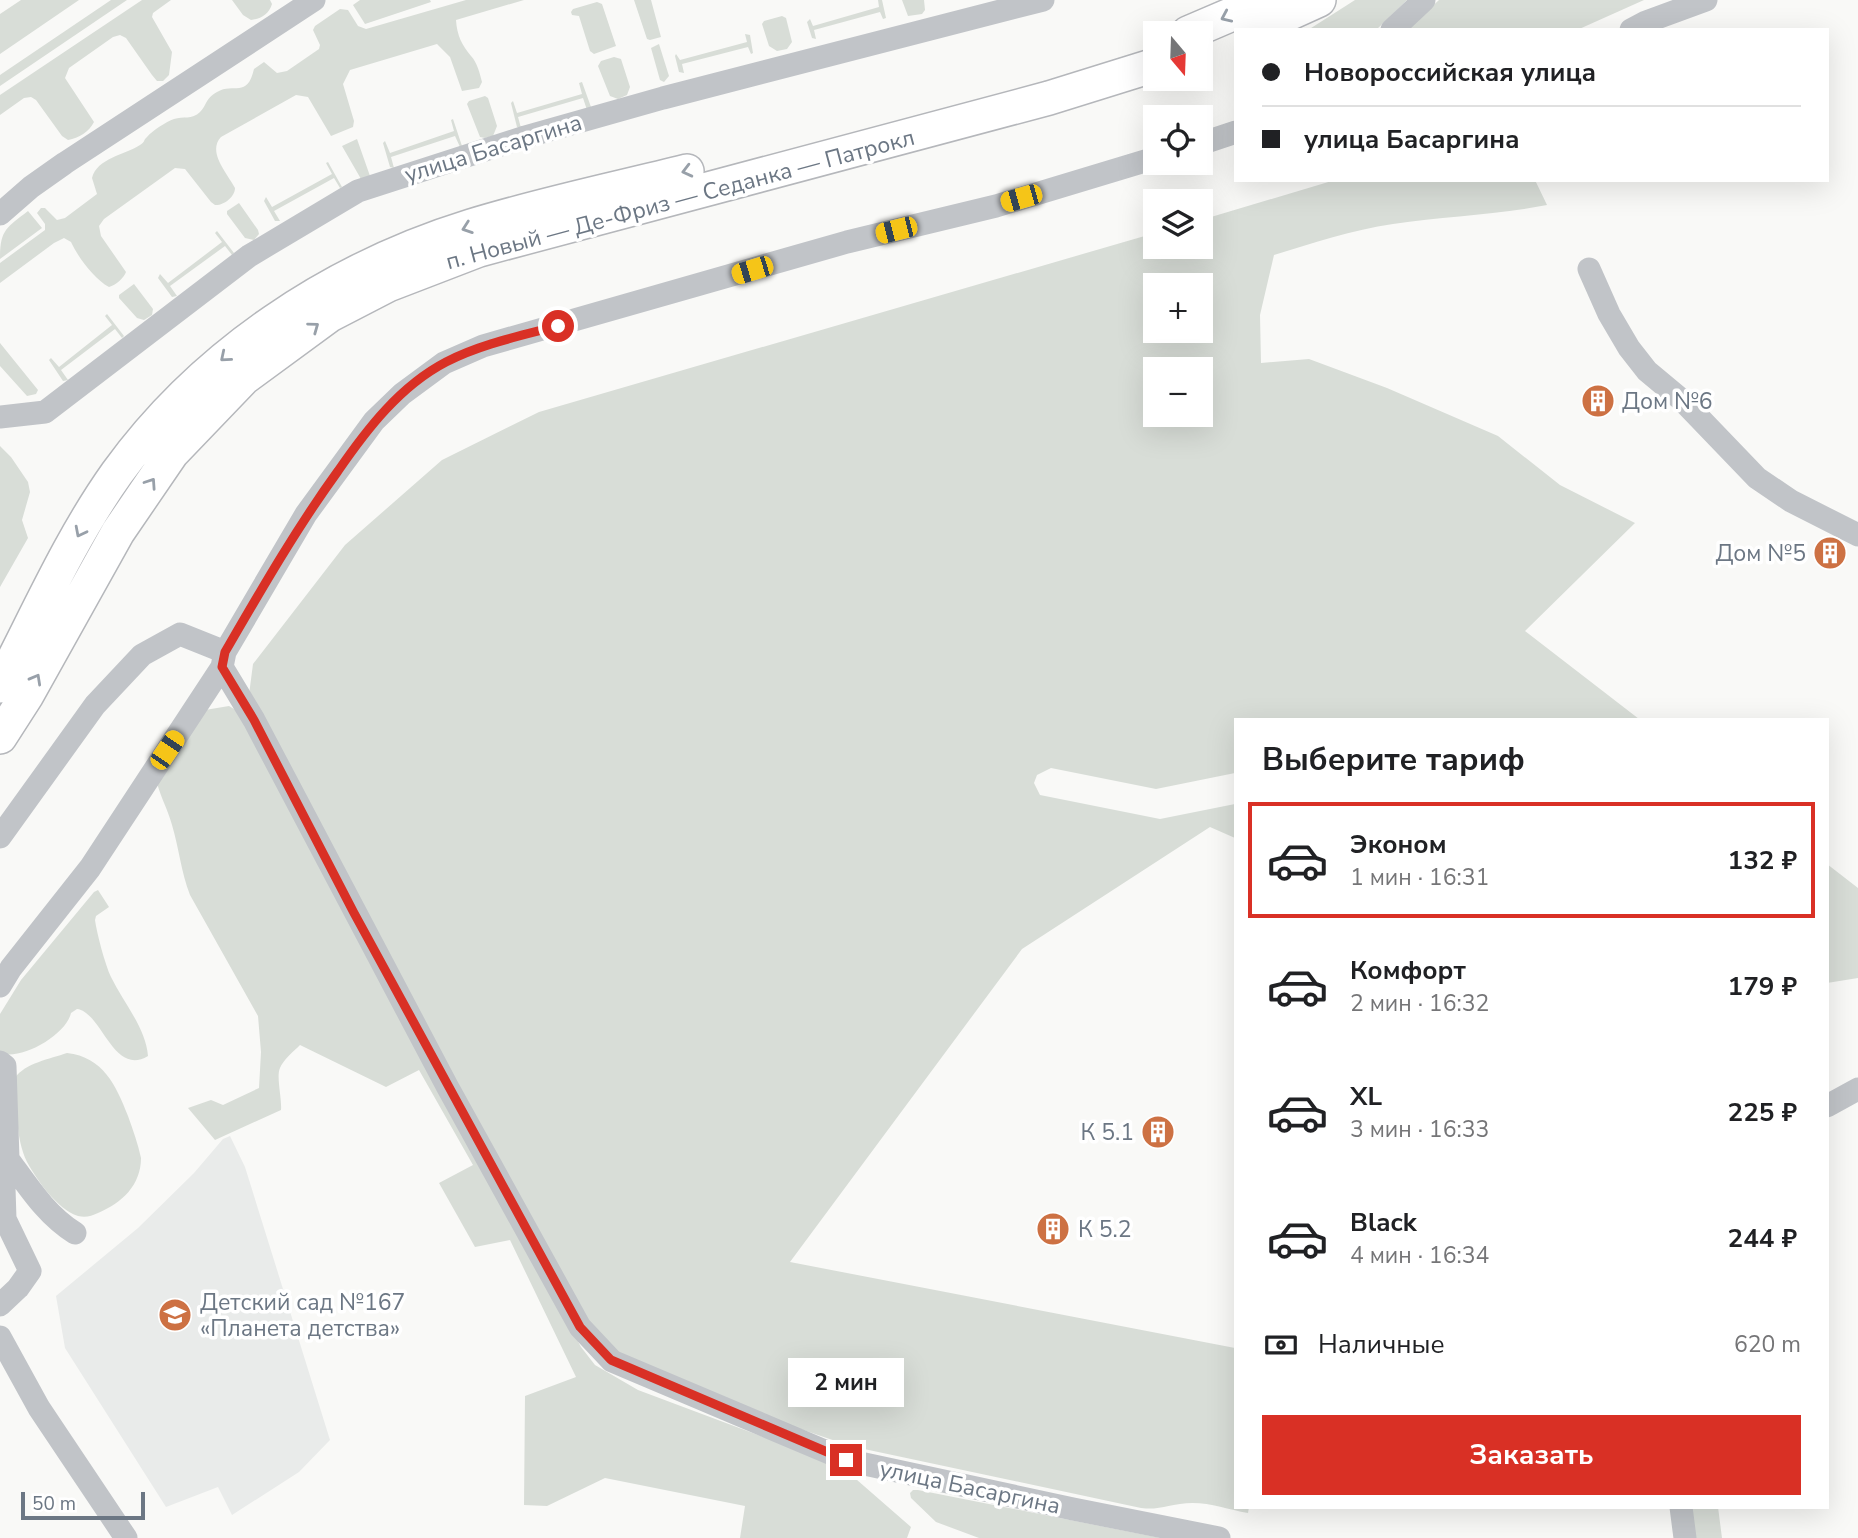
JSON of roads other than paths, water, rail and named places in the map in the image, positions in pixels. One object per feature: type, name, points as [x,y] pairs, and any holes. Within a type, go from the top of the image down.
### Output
[{"type":"highway","points":[[1213,22],[1265,0]]},
{"type":"highway","points":[[1257,28],[1319,0]]},
{"type":"highway","points":[[1213,46],[1234,38]]},
{"type":"highway","name":"п. Новый — Де-Фриз — Седанка — Патрокл","points":[[0,686],[89,515],[118,472],[152,430],[188,390],[226,356],[282,315],[341,280],[387,258],[470,226],[974,98],[1143,48]]},
{"type":"highway","name":"п. Новый — Де-Фриз — Седанка — Патрокл","points":[[0,737],[27,695],[118,532],[172,453],[244,377],[330,316],[387,285],[479,250],[1049,98],[1143,69]]},
{"type":"street","points":[[0,214],[65,163],[314,0]]},
{"type":"street","name":"улица Басаргина","points":[[0,417],[45,412],[249,256],[358,191],[525,137],[663,98],[1043,0]]},
{"type":"street","points":[[1394,28],[1424,0]]},
{"type":"street","points":[[1635,28],[1706,0]]},
{"type":"street","points":[[1213,140],[1234,133]]},
{"type":"street","points":[[0,986],[11,968],[90,868],[224,660],[306,514],[374,421],[402,394],[444,363],[483,346],[846,242],[996,206],[1143,162]]},
{"type":"street","points":[[1589,269],[1609,314],[1629,348],[1647,371],[1683,401],[1757,478],[1791,501],[1858,535]]},
{"type":"street","points":[[0,837],[95,705],[142,654],[180,634],[224,660]]},
{"type":"street","name":"улица Басаргина","points":[[224,660],[354,913],[580,1327],[611,1360],[846,1460],[1219,1538]]},
{"type":"street","points":[[0,1062],[5,1066],[8,1159],[4,1188],[5,1219],[30,1271],[18,1288],[0,1305]]},
{"type":"street","points":[[1829,1105],[1858,1089]]},
{"type":"street","points":[[8,1159],[46,1210],[59,1223],[75,1233]]},
{"type":"street","points":[[0,1337],[39,1408],[126,1538]]},
{"type":"street","points":[[1681,1509],[1685,1538]]},
{"type":"place","name":"Дом №6","points":[[1598,401]]},
{"type":"place","name":"Дом №5","points":[[1830,553]]},
{"type":"place","name":"К 5.1","points":[[1158,1132]]},
{"type":"place","name":"К 5.2","points":[[1053,1229]]},
{"type":"place","name":"Детский сад №167 «Планета детства»","points":[[175,1315]]}]
